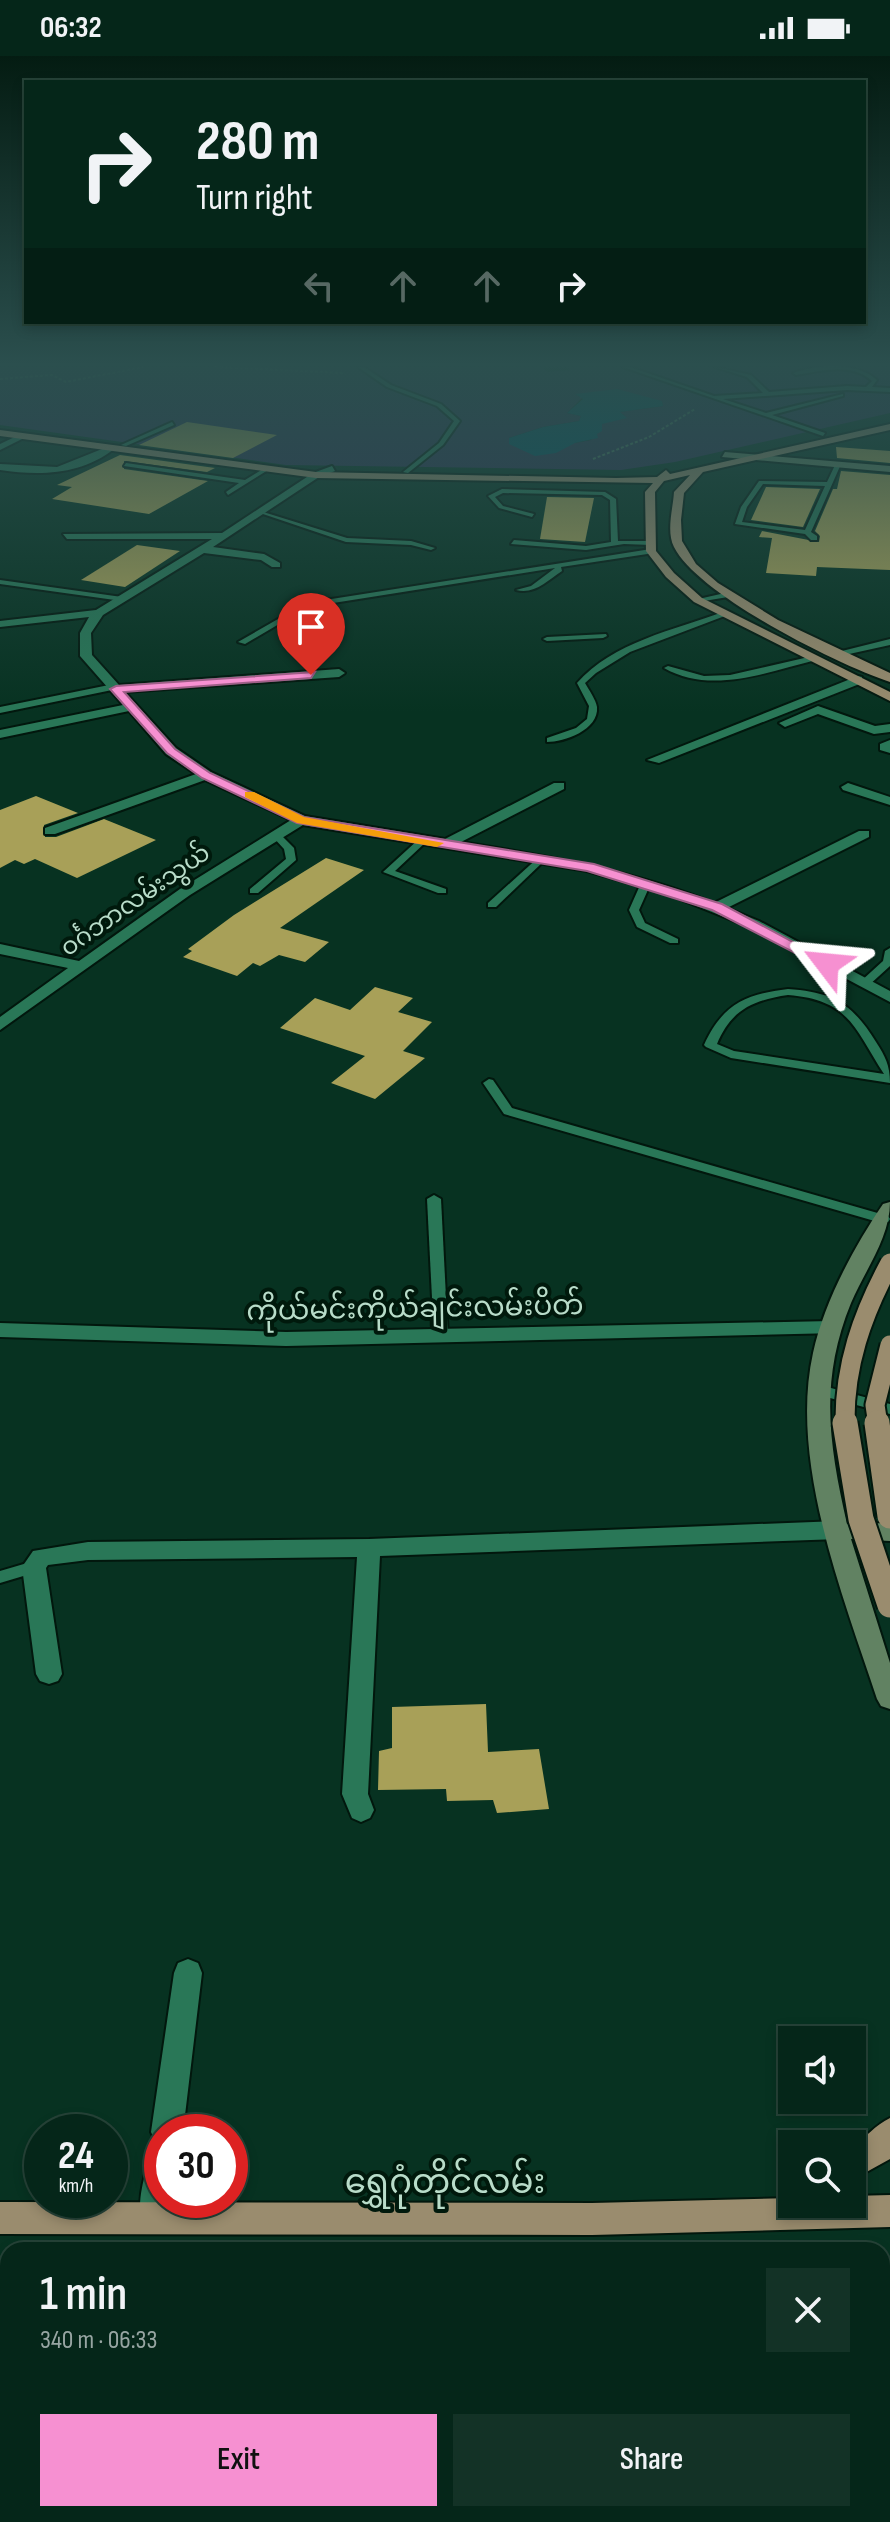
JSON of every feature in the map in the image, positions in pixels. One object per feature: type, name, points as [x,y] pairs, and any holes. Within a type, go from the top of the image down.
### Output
[{"type":"main road","points":[[625,482],[650,492]]},
{"type":"main road","points":[[656,482],[650,492],[651,547],[670,575],[698,600],[890,697]]},
{"type":"main road","points":[[661,482],[679,492]]},
{"type":"main road","points":[[688,482],[679,492],[677,543],[689,564],[725,595],[890,678]]},
{"type":"main road","points":[[886,1214],[831,1328],[822,1354],[818,1421],[823,1466],[839,1530],[862,1616],[890,1699]]},
{"type":"main road","points":[[890,1263],[864,1321],[849,1367],[846,1429],[855,1490],[875,1568],[890,1605]]},
{"type":"main road","points":[[890,1345],[875,1405],[890,1516]]},
{"type":"main road","points":[[839,1530],[890,1532]]},
{"type":"main road","points":[[866,2156],[879,2148],[890,2134]]},
{"type":"main road","name":"ရွှေဂုံတိုင်လမ်း","points":[[155,2218],[592,2219],[778,2207]]},
{"type":"main road","name":"ရွှေဂုံတိုင်လမ်း","points":[[866,2210],[890,2211]]},
{"type":"main road","name":"ရွှေဂုံတိုင်လမ်း","points":[[0,2218],[144,2218]]},
{"type":"street","points":[[306,482],[99,613],[87,625],[83,639],[86,656],[171,751],[206,775],[301,820],[589,867],[717,907],[890,997]]},
{"type":"street","points":[[67,536],[223,536]]},
{"type":"street","points":[[201,549],[264,557],[276,565]]},
{"type":"street","points":[[0,624],[99,613]]},
{"type":"street","points":[[840,653],[890,642]]},
{"type":"street","points":[[115,688],[339,673]]},
{"type":"street","points":[[654,760],[858,680]]},
{"type":"street","points":[[0,734],[131,707]]},
{"type":"street","points":[[785,723],[824,710],[874,730],[890,728]]},
{"type":"street","points":[[50,831],[206,775]]},
{"type":"street","points":[[446,844],[559,786]]},
{"type":"street","points":[[848,787],[890,801]]},
{"type":"street","name":"ဝင်္ဂဘာလမ်းသွယ်","points":[[0,1025],[73,971],[275,834],[301,820]]},
{"type":"street","points":[[717,907],[864,834]]},
{"type":"street","points":[[0,949],[73,971]]},
{"type":"street","points":[[0,959],[73,971]]},
{"type":"street","name":"ကိုယ်မင်းကိုယ်ချင်းလမ်းပိတ်","points":[[0,1330],[286,1339],[831,1328]]},
{"type":"street","points":[[49,1674],[34,1567],[41,1557],[88,1551],[369,1548],[839,1530]]},
{"type":"street","points":[[361,1810],[355,1794],[369,1548]]},
{"type":"street","points":[[169,2114],[188,1973]]},
{"type":"lane","points":[[228,493],[246,482]]},
{"type":"lane","points":[[761,482],[744,507],[738,524],[807,532],[814,538]]},
{"type":"lane","points":[[764,482],[828,484],[807,532]]},
{"type":"lane","points":[[532,515],[501,507],[491,496],[502,491],[603,493],[613,499],[615,543]]},
{"type":"lane","points":[[262,512],[346,540],[411,543],[431,548]]},
{"type":"lane","points":[[514,542],[586,548],[615,543],[651,547]]},
{"type":"lane","points":[[242,642],[306,605],[562,566],[651,547]]},
{"type":"lane","points":[[520,590],[533,588],[562,566]]},
{"type":"lane","points":[[0,582],[122,599]]},
{"type":"lane","points":[[698,600],[725,595]]},
{"type":"lane","points":[[550,740],[579,730],[591,720],[593,706],[581,683],[587,675],[612,658],[726,614]]},
{"type":"lane","points":[[547,639],[603,636]]},
{"type":"lane","points":[[668,668],[703,679],[730,678],[813,658]]},
{"type":"lane","points":[[0,710],[115,688]]},
{"type":"lane","points":[[254,891],[291,860],[289,848],[275,834]]},
{"type":"lane","points":[[422,841],[388,872],[442,891]]},
{"type":"lane","points":[[492,905],[540,859]]},
{"type":"lane","points":[[646,883],[634,910],[641,925],[674,941]]},
{"type":"lane","points":[[864,984],[889,958]]},
{"type":"lane","points":[[802,992],[846,1009],[890,1077],[731,1054],[710,1045],[728,1014],[748,1000],[802,992]]},
{"type":"lane","points":[[489,1083],[508,1111],[886,1214]]},
{"type":"lane","points":[[434,1199],[441,1337]]},
{"type":"lane","points":[[820,1390],[890,1409]]},
{"type":"lane","points":[[0,1577],[34,1567]]},
{"type":"building","points":[[63,482],[206,482],[149,514],[52,499],[72,487],[57,485]]},
{"type":"building","points":[[839,482],[890,482],[890,570],[817,567],[816,576],[766,573],[772,538],[759,537],[762,531],[819,542],[820,536],[815,531],[833,489],[837,489]]},
{"type":"building","points":[[766,487],[820,489],[803,527],[751,520]]},
{"type":"building","points":[[547,497],[594,498],[585,542],[540,539]]},
{"type":"building","points":[[137,545],[180,551],[125,587],[81,580]]},
{"type":"building","points":[[36,796],[78,813],[44,825],[45,837],[56,837],[104,819],[156,840],[77,878],[35,859],[24,864],[15,860],[0,868],[0,810]]},
{"type":"building","points":[[326,858],[364,870],[280,928],[329,942],[305,962],[279,955],[260,966],[253,963],[237,976],[183,957],[192,951],[188,949],[234,915]]},
{"type":"building","points":[[375,987],[413,998],[398,1012],[432,1022],[403,1051],[425,1058],[375,1099],[331,1083],[365,1056],[280,1028],[315,998],[350,1010]]},
{"type":"building","points":[[486,1704],[488,1752],[539,1749],[549,1809],[497,1813],[493,1800],[447,1801],[446,1789],[378,1790],[379,1751],[392,1748],[392,1707]]},
{"type":"slow traffic","points":[[250,795],[301,820],[437,843]]},
{"type":"route","points":[[311,675],[116,689],[171,751],[206,775],[301,820],[589,867],[717,907],[827,964]]}]
